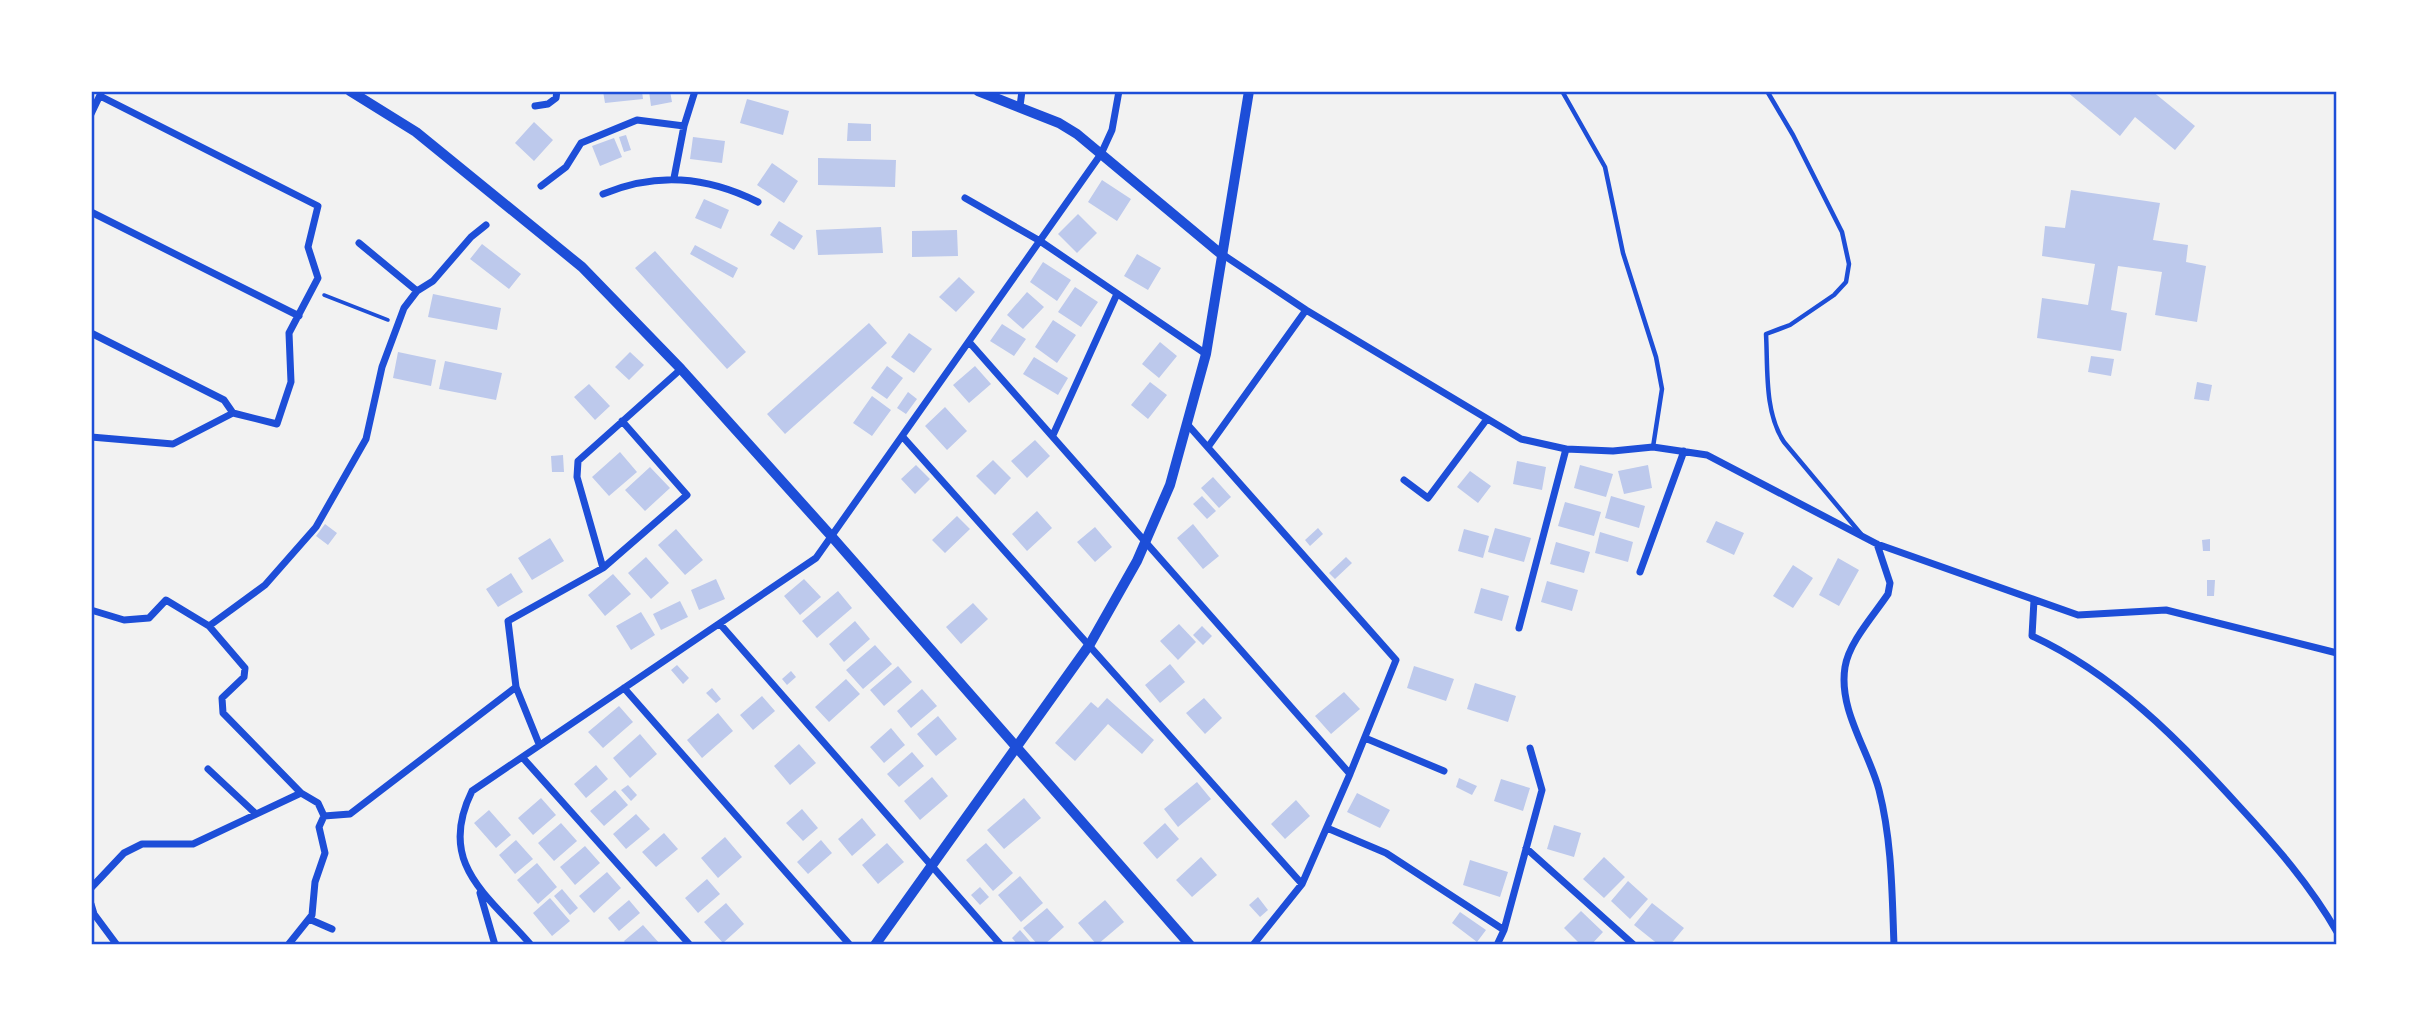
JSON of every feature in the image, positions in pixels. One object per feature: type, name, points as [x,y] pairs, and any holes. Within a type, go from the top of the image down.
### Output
[{"type":"street","points":[[351,91],[416,132],[572,258],[681,369],[1190,945]]},
{"type":"street","points":[[535,106],[548,104],[556,98],[557,91]]},
{"type":"street","points":[[674,178],[684,125],[695,91]]},
{"type":"street","points":[[978,91],[1059,123],[1101,154],[1221,254],[1306,310],[1521,439],[1566,449],[1613,451],[1653,447],[1684,451],[1730,464],[1877,544],[2078,615],[2166,610],[2337,653]]},
{"type":"street","points":[[1020,106],[1022,91]]},
{"type":"street","points":[[495,945],[488,913],[462,860],[459,841],[463,813],[472,791],[816,558],[833,538],[902,436],[970,344],[1101,154],[1112,130],[1119,91]]},
{"type":"street","points":[[875,945],[1090,644],[1137,561],[1170,485],[1206,354],[1249,91]]},
{"type":"street","points":[[91,114],[101,93],[317,206],[308,247],[318,278],[289,334],[291,382],[277,424],[233,412],[224,400],[91,333]]},
{"type":"street","points":[[541,186],[566,167],[581,143],[637,120],[684,125]]},
{"type":"street","points":[[603,194],[635,182],[674,178],[706,182],[758,202]]},
{"type":"street","points":[[965,198],[1040,241],[1206,354]]},
{"type":"street","points":[[91,212],[299,316]]},
{"type":"street","points":[[209,626],[265,585],[316,527],[366,439],[382,366],[397,324],[417,291],[443,272],[471,237],[486,225]]},
{"type":"street","points":[[359,243],[417,291]]},
{"type":"street","points":[[1053,435],[1117,294]]},
{"type":"street","points":[[1208,447],[1306,310]]},
{"type":"street","points":[[970,344],[1350,774]]},
{"type":"street","points":[[603,568],[577,477],[578,461],[681,369]]},
{"type":"street","points":[[91,437],[173,444],[233,412]]},
{"type":"street","points":[[1404,480],[1428,498],[1487,419]]},
{"type":"street","points":[[539,744],[516,687],[508,621],[603,568],[687,495],[622,421]]},
{"type":"street","points":[[1188,425],[1396,660],[1302,884],[1253,945]]},
{"type":"street","points":[[902,436],[1302,884]]},
{"type":"street","points":[[1519,628],[1566,449]]},
{"type":"street","points":[[1640,572],[1684,451]]},
{"type":"street","points":[[1877,544],[1890,583],[1888,594],[1850,652],[1844,685],[1848,705],[1879,788],[1890,841],[1894,945]]},
{"type":"street","points":[[91,610],[124,620],[149,618],[166,600],[209,626],[245,668],[244,677],[222,698],[223,713],[301,793],[318,803],[324,816]]},
{"type":"street","points":[[2034,600],[2032,636],[2069,653],[2125,695],[2187,749],[2316,895],[2337,932]]},
{"type":"street","points":[[720,624],[1001,945]]},
{"type":"street","points":[[324,816],[350,814],[516,687]]},
{"type":"street","points":[[624,688],[850,945]]},
{"type":"street","points":[[1364,738],[1444,771]]},
{"type":"street","points":[[1497,945],[1504,930],[1542,790],[1530,748]]},
{"type":"street","points":[[523,758],[690,945]]},
{"type":"street","points":[[208,769],[255,813]]},
{"type":"street","points":[[91,888],[124,853],[142,844],[192,844],[301,793]]},
{"type":"street","points":[[288,945],[312,915],[315,882],[325,853],[318,827],[324,816]]},
{"type":"street","points":[[1327,828],[1386,853],[1504,930]]},
{"type":"street","points":[[1526,848],[1634,945]]},
{"type":"street","points":[[478,889],[497,905],[531,945]]},
{"type":"street","points":[[91,904],[94,914],[117,945]]},
{"type":"street","points":[[309,919],[332,929]]},
{"type":"lane","points":[[1562,91],[1605,167],[1623,253],[1656,356],[1662,389],[1653,447]]},
{"type":"lane","points":[[1767,91],[1837,222],[1847,245],[1849,264],[1846,282],[1834,295],[1790,325],[1766,334],[1770,407],[1778,433],[1861,535]]},
{"type":"path","points":[[312,290],[397,324]]},
{"type":"building","points":[[603,91],[642,91],[643,99],[605,103]]},
{"type":"building","points":[[649,91],[670,91],[672,102],[651,106]]},
{"type":"building","points":[[2066,91],[2152,91],[2195,126],[2175,150],[2135,117],[2120,136]]},
{"type":"building","points":[[747,99],[789,111],[783,135],[740,123]]},
{"type":"building","points":[[534,122],[553,140],[534,161],[515,143]]},
{"type":"building","points":[[848,123],[871,124],[871,141],[847,141]]},
{"type":"building","points":[[626,135],[631,150],[624,152],[619,137]]},
{"type":"building","points":[[693,137],[725,141],[722,163],[690,159]]},
{"type":"building","points":[[614,138],[622,157],[600,166],[592,146]]},
{"type":"building","points":[[818,158],[896,160],[895,187],[818,185]]},
{"type":"building","points":[[772,163],[798,181],[784,203],[757,185]]},
{"type":"building","points":[[1102,180],[1131,199],[1117,221],[1088,202]]},
{"type":"building","points":[[2071,190],[2160,203],[2153,240],[2188,245],[2186,262],[2206,266],[2197,322],[2155,315],[2162,272],[2118,266],[2111,310],[2127,313],[2121,351],[2037,338],[2042,298],[2088,305],[2095,264],[2042,256],[2045,226],[2065,228]]},
{"type":"building","points":[[704,199],[729,210],[721,229],[695,218]]},
{"type":"building","points":[[1078,214],[1097,233],[1077,253],[1058,234]]},
{"type":"building","points":[[779,221],[803,236],[794,250],[770,235]]},
{"type":"building","points":[[881,227],[883,253],[818,255],[816,230]]},
{"type":"building","points":[[957,230],[958,256],[912,257],[912,231]]},
{"type":"building","points":[[482,244],[521,274],[509,289],[470,259]]},
{"type":"building","points":[[695,245],[738,268],[733,278],[690,254]]},
{"type":"building","points":[[655,251],[746,352],[727,369],[635,268]]},
{"type":"building","points":[[1137,254],[1161,268],[1148,290],[1124,276]]},
{"type":"building","points":[[1043,262],[1071,280],[1057,301],[1030,282]]},
{"type":"building","points":[[959,277],[975,292],[956,312],[939,297]]},
{"type":"building","points":[[1075,287],[1098,302],[1081,327],[1058,312]]},
{"type":"building","points":[[1027,292],[1044,307],[1023,329],[1007,315]]},
{"type":"building","points":[[433,294],[501,308],[497,330],[428,317]]},
{"type":"building","points":[[1053,320],[1076,335],[1057,363],[1035,347]]},
{"type":"building","points":[[869,323],[887,343],[785,434],[767,414]]},
{"type":"building","points":[[1002,324],[1026,339],[1014,356],[990,341]]},
{"type":"building","points":[[909,333],[932,349],[914,373],[891,357]]},
{"type":"building","points":[[1160,342],[1177,356],[1159,378],[1142,364]]},
{"type":"building","points":[[398,352],[436,360],[431,386],[393,378]]},
{"type":"building","points":[[630,352],[644,365],[629,380],[615,367]]},
{"type":"building","points":[[2091,356],[2114,359],[2111,376],[2088,372]]},
{"type":"building","points":[[1034,357],[1068,378],[1058,395],[1023,374]]},
{"type":"building","points":[[445,361],[502,373],[496,400],[439,389]]},
{"type":"building","points":[[887,366],[903,378],[887,399],[871,388]]},
{"type":"building","points":[[975,366],[991,384],[969,403],[953,385]]},
{"type":"building","points":[[1150,382],[1167,395],[1148,419],[1131,405]]},
{"type":"building","points":[[2197,382],[2212,385],[2209,401],[2194,399]]},
{"type":"building","points":[[589,384],[610,406],[595,420],[574,397]]},
{"type":"building","points":[[908,392],[917,399],[906,414],[897,408]]},
{"type":"building","points":[[872,396],[891,410],[872,436],[853,423]]},
{"type":"building","points":[[945,407],[967,431],[947,450],[925,426]]},
{"type":"building","points":[[1035,440],[1050,456],[1027,478],[1011,461]]},
{"type":"building","points":[[620,452],[637,472],[609,496],[592,477]]},
{"type":"building","points":[[563,455],[564,472],[552,472],[551,456]]},
{"type":"building","points":[[993,460],[1011,478],[995,495],[976,476]]},
{"type":"building","points":[[1517,461],[1546,467],[1542,490],[1513,484]]},
{"type":"building","points":[[916,465],[930,479],[915,494],[901,479]]},
{"type":"building","points":[[1580,465],[1613,474],[1606,497],[1574,488]]},
{"type":"building","points":[[1648,465],[1652,488],[1624,494],[1618,471]]},
{"type":"building","points":[[650,467],[670,488],[645,511],[625,490]]},
{"type":"building","points":[[1470,471],[1491,486],[1478,503],[1457,487]]},
{"type":"building","points":[[1213,477],[1231,497],[1219,508],[1201,488]]},
{"type":"building","points":[[1202,496],[1216,511],[1207,519],[1193,504]]},
{"type":"building","points":[[1611,496],[1645,506],[1639,528],[1605,518]]},
{"type":"building","points":[[1565,502],[1601,512],[1594,536],[1558,526]]},
{"type":"building","points":[[1037,511],[1052,528],[1027,551],[1012,534]]},
{"type":"building","points":[[957,516],[970,529],[945,553],[932,540]]},
{"type":"building","points":[[1716,521],[1744,533],[1734,555],[1706,542]]},
{"type":"building","points":[[325,524],[337,533],[328,545],[316,536]]},
{"type":"building","points":[[1193,524],[1219,556],[1203,569],[1177,538]]},
{"type":"building","points":[[1095,527],[1112,547],[1095,562],[1077,542]]},
{"type":"building","points":[[1318,528],[1323,534],[1310,546],[1305,540]]},
{"type":"building","points":[[1495,528],[1531,538],[1524,562],[1488,552]]},
{"type":"building","points":[[676,529],[703,560],[685,575],[658,545]]},
{"type":"building","points":[[1464,529],[1489,536],[1483,558],[1458,551]]},
{"type":"building","points":[[1600,532],[1633,542],[1628,562],[1595,553]]},
{"type":"building","points":[[550,538],[564,561],[532,580],[518,558]]},
{"type":"building","points":[[2210,539],[2210,551],[2203,551],[2202,540]]},
{"type":"building","points":[[1556,542],[1590,552],[1584,573],[1550,564]]},
{"type":"building","points":[[646,557],[669,583],[651,599],[628,573]]},
{"type":"building","points":[[1346,557],[1352,563],[1335,579],[1329,573]]},
{"type":"building","points":[[1838,558],[1859,570],[1839,606],[1819,595]]},
{"type":"building","points":[[1793,565],[1813,578],[1793,608],[1773,596]]},
{"type":"building","points":[[511,573],[523,592],[498,607],[486,589]]},
{"type":"building","points":[[613,574],[631,594],[605,616],[588,595]]},
{"type":"building","points":[[716,579],[725,599],[699,610],[691,590]]},
{"type":"building","points":[[804,579],[821,597],[800,615],[784,596]]},
{"type":"building","points":[[2207,580],[2215,580],[2214,596],[2207,596]]},
{"type":"building","points":[[1547,581],[1578,590],[1572,611],[1541,602]]},
{"type":"building","points":[[1481,588],[1509,596],[1502,621],[1474,613]]},
{"type":"building","points":[[838,591],[852,608],[817,638],[802,621]]},
{"type":"building","points":[[680,601],[688,617],[661,630],[653,614]]},
{"type":"building","points":[[973,603],[988,619],[961,644],[946,627]]},
{"type":"building","points":[[641,612],[655,635],[631,650],[616,626]]},
{"type":"building","points":[[855,621],[870,639],[844,662],[829,644]]},
{"type":"building","points":[[1179,624],[1196,642],[1178,660],[1160,641]]},
{"type":"building","points":[[1202,626],[1212,636],[1203,645],[1193,635]]},
{"type":"building","points":[[875,645],[892,664],[863,689],[846,670]]},
{"type":"building","points":[[1170,664],[1185,682],[1160,703],[1145,685]]},
{"type":"building","points":[[677,665],[689,678],[683,684],[671,670]]},
{"type":"building","points":[[898,666],[912,682],[884,706],[870,690]]},
{"type":"building","points":[[1414,666],[1454,679],[1446,701],[1407,688]]},
{"type":"building","points":[[791,671],[796,677],[787,685],[782,679]]},
{"type":"building","points":[[846,679],[860,694],[829,722],[815,707]]},
{"type":"building","points":[[1475,683],[1516,696],[1508,722],[1467,709]]},
{"type":"building","points":[[712,688],[721,699],[716,703],[706,693]]},
{"type":"building","points":[[922,689],[937,706],[911,728],[897,711]]},
{"type":"building","points":[[1344,692],[1360,709],[1331,734],[1315,716]]},
{"type":"building","points":[[762,696],[775,711],[753,730],[740,715]]},
{"type":"building","points":[[1107,698],[1154,740],[1142,754],[1108,724],[1075,761],[1055,743],[1091,702],[1098,708]]},
{"type":"building","points":[[1204,698],[1222,718],[1205,734],[1186,713]]},
{"type":"building","points":[[619,706],[633,722],[603,748],[588,732]]},
{"type":"building","points":[[718,713],[733,731],[702,758],[687,740]]},
{"type":"building","points":[[938,716],[957,739],[936,756],[917,734]]},
{"type":"building","points":[[891,728],[905,745],[884,763],[870,747]]},
{"type":"building","points":[[640,734],[657,754],[630,778],[613,758]]},
{"type":"building","points":[[799,744],[816,763],[790,785],[774,766]]},
{"type":"building","points":[[912,752],[924,766],[899,787],[887,774]]},
{"type":"building","points":[[596,765],[608,779],[586,798],[574,784]]},
{"type":"building","points":[[932,777],[948,796],[920,820],[904,801]]},
{"type":"building","points":[[1459,778],[1477,786],[1472,795],[1456,787]]},
{"type":"building","points":[[1501,779],[1530,788],[1523,811],[1494,801]]},
{"type":"building","points":[[1197,782],[1211,799],[1178,827],[1164,809]]},
{"type":"building","points":[[628,785],[637,795],[631,801],[621,790]]},
{"type":"building","points":[[615,790],[628,805],[604,826],[590,811]]},
{"type":"building","points":[[1357,793],[1390,810],[1380,828],[1347,812]]},
{"type":"building","points":[[541,798],[556,815],[533,835],[518,818]]},
{"type":"building","points":[[1024,798],[1041,818],[1004,849],[987,830]]},
{"type":"building","points":[[1296,800],[1310,816],[1285,839],[1271,824]]},
{"type":"building","points":[[802,809],[818,828],[803,841],[786,823]]},
{"type":"building","points":[[489,810],[511,835],[496,848],[474,823]]},
{"type":"building","points":[[636,814],[650,829],[626,849],[613,834]]},
{"type":"building","points":[[862,818],[876,835],[852,856],[838,839]]},
{"type":"building","points":[[561,823],[577,841],[554,861],[538,843]]},
{"type":"building","points":[[1165,823],[1179,839],[1157,859],[1143,843]]},
{"type":"building","points":[[1554,825],[1581,833],[1574,857],[1547,849]]},
{"type":"building","points":[[664,833],[678,849],[656,867],[642,852]]},
{"type":"building","points":[[725,837],[742,857],[718,878],[701,858]]},
{"type":"building","points":[[516,840],[533,859],[515,874],[499,855]]},
{"type":"building","points":[[821,840],[832,853],[808,874],[797,862]]},
{"type":"building","points":[[887,843],[904,862],[878,884],[862,865]]},
{"type":"building","points":[[986,843],[1013,873],[993,891],[966,860]]},
{"type":"building","points":[[585,846],[600,863],[575,885],[560,867]]},
{"type":"building","points":[[1201,857],[1217,875],[1192,897],[1176,880]]},
{"type":"building","points":[[1604,857],[1625,877],[1604,898],[1583,879]]},
{"type":"building","points":[[1470,860],[1508,872],[1500,897],[1463,885]]},
{"type":"building","points":[[537,863],[557,887],[538,904],[517,880]]},
{"type":"building","points":[[607,872],[621,888],[594,913],[579,896]]},
{"type":"building","points":[[1020,876],[1043,903],[1021,922],[998,895]]},
{"type":"building","points":[[707,879],[720,894],[698,913],[685,898]]},
{"type":"building","points":[[1628,881],[1648,899],[1630,919],[1611,901]]},
{"type":"building","points":[[980,887],[989,897],[980,905],[971,895]]},
{"type":"building","points":[[562,889],[578,908],[570,915],[554,896]]},
{"type":"building","points":[[1258,897],[1268,910],[1260,917],[1249,905]]},
{"type":"building","points":[[550,898],[570,921],[552,936],[533,913]]},
{"type":"building","points":[[629,900],[640,913],[619,931],[608,918]]},
{"type":"building","points":[[1105,900],[1124,922],[1097,945],[1078,923]]},
{"type":"building","points":[[726,903],[744,924],[723,943],[704,922]]},
{"type":"building","points":[[1652,903],[1684,928],[1670,945],[1659,945],[1634,925]]},
{"type":"building","points":[[1047,908],[1064,927],[1044,945],[1038,945],[1023,928]]},
{"type":"building","points":[[1581,911],[1603,932],[1591,945],[1581,945],[1564,928]]},
{"type":"building","points":[[1460,912],[1486,930],[1477,942],[1452,923]]},
{"type":"building","points":[[643,925],[660,944],[627,945],[624,941]]},
{"type":"building","points":[[1020,930],[1033,945],[1018,945],[1012,938]]}]
